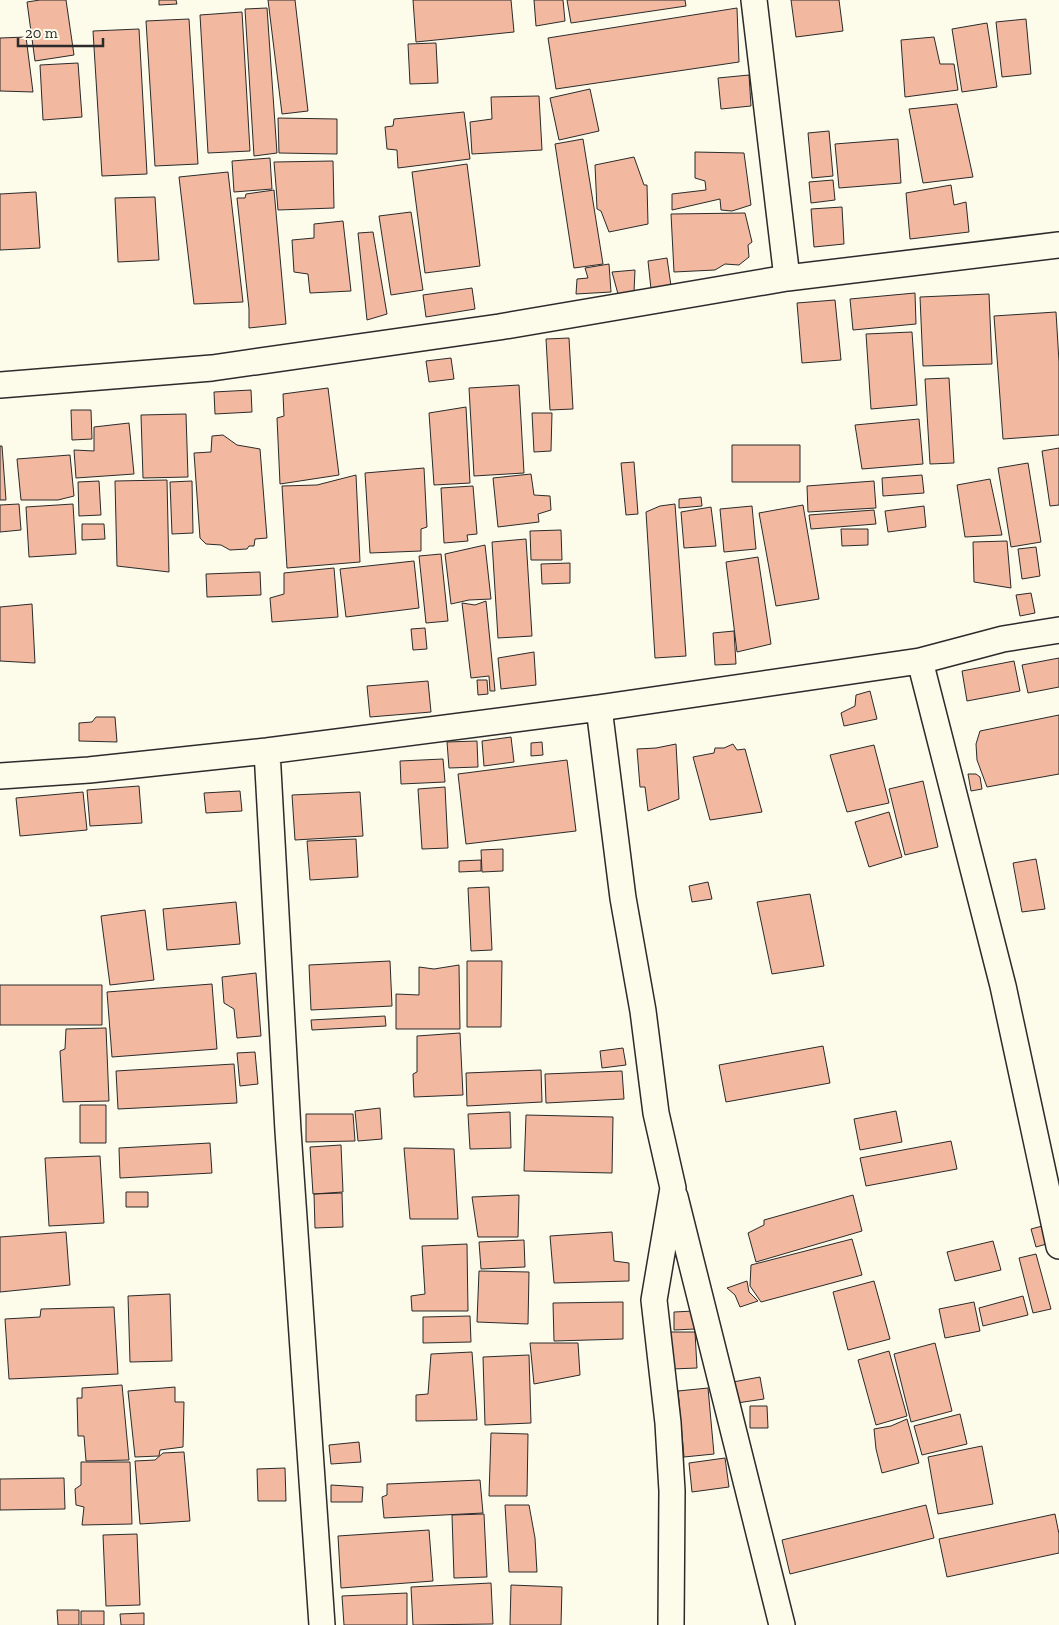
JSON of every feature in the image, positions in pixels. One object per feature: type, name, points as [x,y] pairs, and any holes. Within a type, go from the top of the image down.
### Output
[{"type":"street","points":[[754,0],[787,278]]},
{"type":"street","points":[[0,386],[212,368],[499,327],[787,278],[1059,245]]},
{"type":"street","points":[[0,776],[89,770],[267,751],[599,708],[920,661],[1003,638],[1059,630]]},
{"type":"street","points":[[920,661],[1003,986],[1059,1246]]},
{"type":"street","points":[[599,708],[623,898],[643,1011],[656,1113],[782,1625]]},
{"type":"street","points":[[267,751],[288,1132],[322,1625]]},
{"type":"street","points":[[671,1625],[672,1482],[668,1423],[654,1300],[673,1188]]},
{"type":"building","points":[[66,0],[74,55],[35,61],[27,2]]},
{"type":"building","points":[[159,0],[176,0],[177,4],[159,5]]},
{"type":"building","points":[[268,0],[295,0],[308,111],[282,114]]},
{"type":"building","points":[[413,0],[511,0],[514,32],[416,42]]},
{"type":"building","points":[[534,0],[563,0],[565,21],[536,26]]},
{"type":"building","points":[[567,0],[685,0],[686,6],[571,23]]},
{"type":"building","points":[[791,0],[839,0],[843,31],[796,37]]},
{"type":"building","points":[[267,8],[277,153],[254,156],[245,9]]},
{"type":"building","points":[[737,8],[739,62],[556,89],[548,38]]},
{"type":"building","points":[[242,12],[250,151],[208,153],[200,15]]},
{"type":"building","points":[[189,19],[198,164],[155,166],[146,21]]},
{"type":"building","points":[[1026,19],[1031,74],[1002,77],[996,22]]},
{"type":"building","points":[[987,23],[997,87],[962,92],[952,29]]},
{"type":"building","points":[[139,29],[147,174],[102,176],[93,31]]},
{"type":"building","points":[[26,37],[33,92],[0,91],[0,38]]},
{"type":"building","points":[[934,37],[940,64],[954,64],[958,90],[905,97],[901,40]]},
{"type":"building","points":[[436,43],[438,83],[410,84],[408,44]]},
{"type":"building","points":[[78,63],[82,117],[43,120],[40,65]]},
{"type":"building","points":[[749,75],[751,106],[721,109],[718,78]]},
{"type":"building","points":[[590,89],[599,131],[559,140],[550,98]]},
{"type":"building","points":[[539,96],[542,150],[472,154],[470,122],[492,119],[491,97]]},
{"type":"building","points":[[957,104],[973,177],[923,183],[909,109]]},
{"type":"building","points":[[464,112],[470,159],[398,168],[397,150],[387,149],[385,127],[393,126],[394,119]]},
{"type":"building","points":[[278,118],[337,119],[337,154],[279,153]]},
{"type":"building","points":[[829,131],[833,176],[812,178],[808,133]]},
{"type":"building","points":[[583,139],[603,264],[574,268],[555,144]]},
{"type":"building","points":[[898,139],[901,183],[839,188],[835,144]]},
{"type":"building","points":[[695,152],[744,153],[751,205],[732,211],[721,210],[720,199],[672,210],[672,194],[706,190],[705,181],[695,178]]},
{"type":"building","points":[[634,157],[644,185],[647,185],[648,224],[609,232],[601,211],[597,209],[595,165]]},
{"type":"building","points":[[270,158],[272,189],[234,192],[232,161]]},
{"type":"building","points":[[333,161],[334,208],[278,210],[274,162]]},
{"type":"building","points":[[467,164],[480,266],[425,273],[412,172]]},
{"type":"building","points":[[228,172],[243,302],[194,304],[179,177]]},
{"type":"building","points":[[833,180],[835,200],[811,203],[809,182]]},
{"type":"building","points":[[951,185],[954,205],[966,202],[969,232],[910,239],[906,193]]},
{"type":"building","points":[[274,190],[286,324],[249,328],[249,309],[237,198],[245,198],[246,194]]},
{"type":"building","points":[[36,192],[40,248],[0,250],[0,194]]},
{"type":"building","points":[[155,197],[159,260],[118,262],[115,198]]},
{"type":"building","points":[[842,207],[844,244],[814,247],[811,209]]},
{"type":"building","points":[[411,212],[423,290],[391,295],[379,216]]},
{"type":"building","points":[[745,213],[752,242],[748,245],[749,257],[739,265],[725,264],[715,270],[674,272],[671,214]]},
{"type":"building","points":[[343,221],[351,291],[310,293],[308,274],[294,272],[292,240],[314,238],[314,224]]},
{"type":"building","points":[[373,232],[387,314],[367,320],[358,233]]},
{"type":"building","points":[[667,258],[671,286],[651,289],[648,261]]},
{"type":"building","points":[[609,264],[611,292],[576,294],[577,279],[588,278],[585,268]]},
{"type":"building","points":[[635,270],[634,292],[618,294],[612,272]]},
{"type":"building","points":[[472,288],[475,309],[426,317],[423,295]]},
{"type":"building","points":[[915,293],[916,324],[853,330],[850,299]]},
{"type":"building","points":[[989,294],[992,364],[923,366],[920,297]]},
{"type":"building","points":[[835,300],[841,360],[802,363],[797,303]]},
{"type":"building","points":[[1056,312],[1059,362],[1059,435],[1003,439],[994,316]]},
{"type":"building","points":[[912,332],[917,405],[871,409],[866,334]]},
{"type":"building","points":[[569,338],[573,409],[550,410],[546,339]]},
{"type":"building","points":[[451,358],[454,379],[429,382],[426,361]]},
{"type":"building","points":[[949,378],[954,463],[930,464],[925,379]]},
{"type":"building","points":[[519,385],[524,473],[474,476],[469,388]]},
{"type":"building","points":[[328,388],[339,475],[280,484],[277,418],[284,416],[283,394]]},
{"type":"building","points":[[251,390],[252,412],[215,414],[214,392]]},
{"type":"building","points":[[466,407],[470,483],[434,485],[429,413]]},
{"type":"building","points":[[71,410],[91,410],[92,439],[72,440]]},
{"type":"building","points":[[532,413],[552,413],[551,451],[534,452]]},
{"type":"building","points":[[186,414],[188,477],[143,478],[141,415]]},
{"type":"building","points":[[919,419],[923,464],[862,469],[855,425]]},
{"type":"building","points":[[129,423],[134,474],[76,478],[74,450],[94,451],[94,427]]},
{"type":"building","points":[[223,435],[237,445],[260,449],[267,538],[255,539],[254,546],[249,546],[247,549],[230,550],[221,545],[206,544],[200,538],[194,453],[211,452],[212,436]]},
{"type":"building","points":[[732,445],[800,445],[800,482],[732,482]]},
{"type":"building","points":[[0,446],[2,446],[6,500],[0,500]]},
{"type":"building","points":[[1059,448],[1059,505],[1050,506],[1042,451]]},
{"type":"building","points":[[70,455],[74,496],[58,500],[21,500],[17,459]]},
{"type":"building","points":[[634,462],[638,514],[626,515],[621,463]]},
{"type":"building","points":[[1028,463],[1041,542],[1011,547],[998,468]]},
{"type":"building","points":[[424,468],[427,527],[421,529],[421,551],[370,553],[365,473]]},
{"type":"building","points":[[531,474],[534,495],[550,496],[551,510],[538,514],[539,522],[498,527],[493,478]]},
{"type":"building","points":[[356,475],[360,562],[287,568],[282,486],[317,485]]},
{"type":"building","points":[[922,475],[924,493],[883,496],[882,478]]},
{"type":"building","points":[[990,479],[1002,535],[965,537],[957,485]]},
{"type":"building","points":[[167,480],[169,572],[117,566],[115,481]]},
{"type":"building","points":[[99,481],[101,515],[79,516],[78,482]]},
{"type":"building","points":[[192,481],[193,533],[172,534],[170,482]]},
{"type":"building","points":[[874,481],[876,508],[808,512],[807,486]]},
{"type":"building","points":[[473,486],[477,534],[467,535],[468,541],[444,543],[441,488]]},
{"type":"building","points":[[701,497],[702,506],[679,508],[679,499]]},
{"type":"building","points":[[19,504],[21,530],[0,532],[0,505]]},
{"type":"building","points":[[73,504],[76,554],[29,557],[26,507]]},
{"type":"building","points":[[675,504],[686,656],[655,658],[646,512],[660,506]]},
{"type":"building","points":[[803,505],[819,599],[776,606],[759,513]]},
{"type":"building","points":[[752,506],[756,549],[724,552],[720,509]]},
{"type":"building","points":[[924,506],[926,527],[888,532],[885,511]]},
{"type":"building","points":[[711,507],[716,546],[684,548],[681,512]]},
{"type":"building","points":[[874,510],[876,524],[811,529],[809,515]]},
{"type":"building","points":[[82,524],[104,524],[105,539],[82,540]]},
{"type":"building","points":[[841,529],[868,529],[868,545],[842,546]]},
{"type":"building","points":[[561,530],[562,560],[531,560],[530,531]]},
{"type":"building","points":[[526,539],[532,636],[498,638],[492,542]]},
{"type":"building","points":[[1007,541],[1011,588],[974,582],[973,542]]},
{"type":"building","points":[[485,545],[491,599],[469,600],[451,604],[445,554]]},
{"type":"building","points":[[1036,547],[1040,576],[1022,579],[1018,549]]},
{"type":"building","points":[[441,554],[448,621],[426,623],[419,556]]},
{"type":"building","points":[[758,557],[771,644],[737,652],[726,562]]},
{"type":"building","points":[[414,561],[419,608],[346,617],[340,569]]},
{"type":"building","points":[[570,563],[570,583],[542,584],[541,564]]},
{"type":"building","points":[[334,568],[338,617],[272,622],[270,598],[284,594],[284,573]]},
{"type":"building","points":[[260,572],[261,595],[207,597],[206,574]]},
{"type":"building","points":[[1031,593],[1035,613],[1020,616],[1016,595]]},
{"type":"building","points":[[486,601],[495,691],[490,691],[489,676],[471,678],[462,603],[475,605]]},
{"type":"building","points":[[32,604],[35,663],[0,661],[0,607]]},
{"type":"building","points":[[425,628],[427,649],[413,650],[411,629]]},
{"type":"building","points":[[734,631],[736,664],[715,665],[713,633]]},
{"type":"building","points":[[534,652],[536,685],[501,689],[498,658]]},
{"type":"building","points":[[1059,658],[1059,687],[1028,693],[1022,665]]},
{"type":"building","points":[[1014,661],[1020,691],[967,701],[962,671]]},
{"type":"building","points":[[477,680],[487,680],[488,694],[478,695]]},
{"type":"building","points":[[428,681],[431,712],[370,717],[367,686]]},
{"type":"building","points":[[870,691],[877,719],[844,726],[841,713],[855,706],[856,695]]},
{"type":"building","points":[[1059,715],[1059,774],[987,787],[977,760],[976,744],[980,731]]},
{"type":"building","points":[[96,717],[115,717],[117,742],[79,741],[79,723],[92,722]]},
{"type":"building","points":[[511,737],[514,762],[484,766],[482,741]]},
{"type":"building","points":[[477,741],[478,767],[449,768],[447,742]]},
{"type":"building","points":[[542,742],[543,755],[531,756],[531,743]]},
{"type":"building","points":[[676,744],[679,799],[648,811],[645,787],[640,787],[637,749]]},
{"type":"building","points":[[733,744],[737,750],[745,749],[762,812],[710,820],[693,757],[714,753],[715,748],[724,748]]},
{"type":"building","points":[[874,745],[889,803],[847,812],[830,755]]},
{"type":"building","points":[[443,759],[445,782],[401,784],[400,761]]},
{"type":"building","points":[[567,760],[576,831],[466,844],[458,774]]},
{"type":"building","points":[[968,774],[976,774],[980,777],[982,789],[971,791]]},
{"type":"building","points":[[923,781],[938,847],[905,855],[889,789]]},
{"type":"building","points":[[139,786],[142,823],[90,826],[87,790]]},
{"type":"building","points":[[445,787],[448,848],[422,849],[418,789]]},
{"type":"building","points":[[240,791],[242,811],[206,813],[204,793]]},
{"type":"building","points":[[83,792],[87,830],[20,836],[16,798]]},
{"type":"building","points":[[360,792],[363,836],[295,840],[292,795]]},
{"type":"building","points":[[889,812],[902,857],[869,867],[855,822]]},
{"type":"building","points":[[356,839],[358,877],[310,880],[307,841]]},
{"type":"building","points":[[503,849],[503,871],[482,872],[481,850]]},
{"type":"building","points":[[1036,859],[1045,909],[1022,912],[1013,863]]},
{"type":"building","points":[[481,860],[481,871],[459,872],[459,861]]},
{"type":"building","points":[[708,882],[712,899],[692,902],[689,886]]},
{"type":"building","points":[[489,887],[492,950],[471,951],[468,888]]},
{"type":"building","points":[[810,894],[824,966],[772,974],[757,902]]},
{"type":"building","points":[[236,902],[240,944],[167,950],[163,909]]},
{"type":"building","points":[[145,910],[154,980],[110,985],[101,916]]},
{"type":"building","points":[[390,961],[392,1006],[311,1010],[309,965]]},
{"type":"building","points":[[467,961],[502,961],[501,1027],[467,1027]]},
{"type":"building","points":[[459,965],[460,1029],[396,1029],[396,994],[419,995],[419,967],[434,969]]},
{"type":"building","points":[[256,973],[261,1036],[237,1038],[234,1009],[224,1003],[222,977]]},
{"type":"building","points":[[212,984],[217,1049],[112,1057],[107,992]]},
{"type":"building","points":[[0,985],[102,985],[102,1025],[0,1025]]},
{"type":"building","points":[[385,1016],[386,1026],[312,1030],[311,1020]]},
{"type":"building","points":[[106,1028],[109,1101],[63,1102],[60,1051],[65,1049],[66,1029]]},
{"type":"building","points":[[460,1033],[463,1095],[414,1097],[413,1074],[417,1072],[417,1036]]},
{"type":"building","points":[[823,1046],[830,1083],[726,1102],[719,1065]]},
{"type":"building","points":[[623,1048],[626,1065],[602,1068],[600,1051]]},
{"type":"building","points":[[255,1052],[258,1084],[240,1086],[237,1053]]},
{"type":"building","points":[[234,1064],[237,1103],[118,1109],[116,1071]]},
{"type":"building","points":[[541,1070],[542,1102],[467,1106],[466,1073]]},
{"type":"building","points":[[622,1071],[624,1099],[546,1103],[545,1074]]},
{"type":"building","points":[[80,1105],[106,1105],[106,1143],[80,1143]]},
{"type":"building","points":[[380,1108],[382,1139],[358,1141],[355,1111]]},
{"type":"building","points":[[896,1111],[902,1142],[860,1150],[854,1119]]},
{"type":"building","points":[[510,1112],[511,1148],[470,1149],[468,1114]]},
{"type":"building","points":[[306,1114],[353,1114],[355,1141],[306,1142]]},
{"type":"building","points":[[526,1115],[613,1117],[612,1173],[524,1171]]},
{"type":"building","points":[[951,1141],[957,1169],[866,1186],[860,1158]]},
{"type":"building","points":[[210,1143],[212,1173],[120,1178],[119,1148]]},
{"type":"building","points":[[341,1145],[343,1192],[313,1194],[310,1147]]},
{"type":"building","points":[[404,1148],[454,1149],[458,1219],[410,1219]]},
{"type":"building","points":[[100,1156],[104,1223],[49,1226],[45,1158]]},
{"type":"building","points":[[126,1192],[148,1192],[148,1207],[126,1207]]},
{"type":"building","points":[[342,1193],[343,1227],[315,1228],[314,1194]]},
{"type":"building","points":[[519,1195],[518,1237],[478,1237],[472,1197]]},
{"type":"building","points":[[853,1195],[862,1231],[756,1262],[748,1233],[764,1225],[764,1220]]},
{"type":"building","points":[[1046,1225],[1050,1243],[1036,1247],[1031,1229]]},
{"type":"building","points":[[66,1232],[70,1285],[0,1292],[0,1237]]},
{"type":"building","points":[[612,1232],[614,1261],[629,1263],[629,1281],[554,1283],[550,1236]]},
{"type":"building","points":[[852,1239],[862,1275],[761,1302],[750,1286],[751,1265]]},
{"type":"building","points":[[524,1240],[525,1267],[481,1269],[479,1242]]},
{"type":"building","points":[[993,1241],[1001,1270],[955,1281],[947,1252]]},
{"type":"building","points":[[467,1244],[468,1311],[412,1311],[411,1296],[425,1294],[422,1246]]},
{"type":"building","points":[[1036,1254],[1051,1309],[1033,1313],[1019,1258]]},
{"type":"building","points":[[479,1271],[529,1272],[528,1324],[477,1322]]},
{"type":"building","points":[[747,1281],[749,1292],[758,1301],[740,1307],[735,1295],[727,1288]]},
{"type":"building","points":[[874,1281],[890,1339],[848,1350],[833,1292]]},
{"type":"building","points":[[170,1294],[172,1361],[130,1362],[128,1296]]},
{"type":"building","points":[[1023,1296],[1028,1315],[983,1326],[979,1308]]},
{"type":"building","points":[[623,1302],[623,1339],[554,1341],[553,1303]]},
{"type":"building","points":[[974,1302],[980,1331],[945,1338],[939,1309]]},
{"type":"building","points":[[114,1307],[118,1374],[9,1379],[5,1319],[40,1317],[41,1309]]},
{"type":"building","points":[[694,1311],[695,1329],[674,1330],[674,1312]]},
{"type":"building","points":[[470,1316],[471,1342],[423,1343],[423,1317]]},
{"type":"building","points":[[670,1332],[695,1332],[697,1368],[672,1369]]},
{"type":"building","points":[[530,1343],[578,1343],[580,1375],[534,1384]]},
{"type":"building","points":[[935,1343],[952,1411],[911,1422],[894,1354]]},
{"type":"building","points":[[889,1351],[907,1416],[876,1425],[858,1360]]},
{"type":"building","points":[[472,1352],[477,1420],[416,1421],[416,1395],[428,1394],[431,1354]]},
{"type":"building","points":[[529,1355],[531,1423],[485,1425],[483,1357]]},
{"type":"building","points":[[760,1377],[764,1399],[737,1403],[733,1382]]},
{"type":"building","points":[[122,1385],[129,1460],[86,1461],[84,1436],[78,1436],[77,1398],[82,1398],[82,1388]]},
{"type":"building","points":[[175,1387],[175,1402],[184,1402],[183,1447],[160,1450],[159,1456],[135,1457],[128,1391]]},
{"type":"building","points":[[708,1388],[714,1454],[684,1457],[678,1391]]},
{"type":"building","points":[[750,1406],[767,1406],[768,1428],[750,1428]]},
{"type":"building","points":[[960,1414],[967,1444],[922,1455],[914,1426]]},
{"type":"building","points":[[907,1419],[919,1463],[882,1473],[876,1449],[874,1429],[891,1426]]},
{"type":"building","points":[[491,1433],[528,1434],[527,1496],[489,1496]]},
{"type":"building","points":[[359,1442],[361,1462],[331,1464],[329,1445]]},
{"type":"building","points":[[982,1446],[993,1504],[938,1514],[928,1457]]},
{"type":"building","points":[[184,1452],[190,1521],[140,1524],[135,1461],[155,1460],[163,1453]]},
{"type":"building","points":[[725,1458],[729,1487],[692,1492],[689,1463]]},
{"type":"building","points":[[81,1462],[130,1462],[132,1524],[82,1525],[84,1507],[76,1505],[75,1489],[81,1485]]},
{"type":"building","points":[[285,1468],[286,1501],[258,1501],[257,1469]]},
{"type":"building","points":[[64,1478],[65,1509],[0,1510],[0,1479]]},
{"type":"building","points":[[480,1480],[483,1513],[384,1518],[382,1497],[387,1495],[387,1484]]},
{"type":"building","points":[[331,1485],[363,1487],[362,1502],[331,1502]]},
{"type":"building","points":[[505,1505],[529,1505],[535,1538],[537,1572],[509,1572]]},
{"type":"building","points":[[926,1505],[934,1538],[790,1574],[782,1540]]},
{"type":"building","points":[[484,1514],[487,1577],[454,1578],[452,1515]]},
{"type":"building","points":[[1055,1514],[1059,1534],[1059,1553],[947,1577],[939,1539]]},
{"type":"building","points":[[429,1530],[433,1581],[341,1588],[338,1536]]},
{"type":"building","points":[[137,1534],[140,1605],[106,1606],[103,1535]]},
{"type":"building","points":[[491,1583],[493,1624],[413,1625],[411,1587]]},
{"type":"building","points":[[511,1585],[562,1587],[561,1625],[510,1625]]},
{"type":"building","points":[[407,1593],[407,1625],[344,1625],[342,1596]]},
{"type":"building","points":[[57,1610],[79,1610],[79,1625],[58,1625]]},
{"type":"building","points":[[81,1611],[104,1611],[104,1625],[81,1625]]},
{"type":"building","points":[[144,1613],[144,1625],[121,1625],[120,1614]]}]
